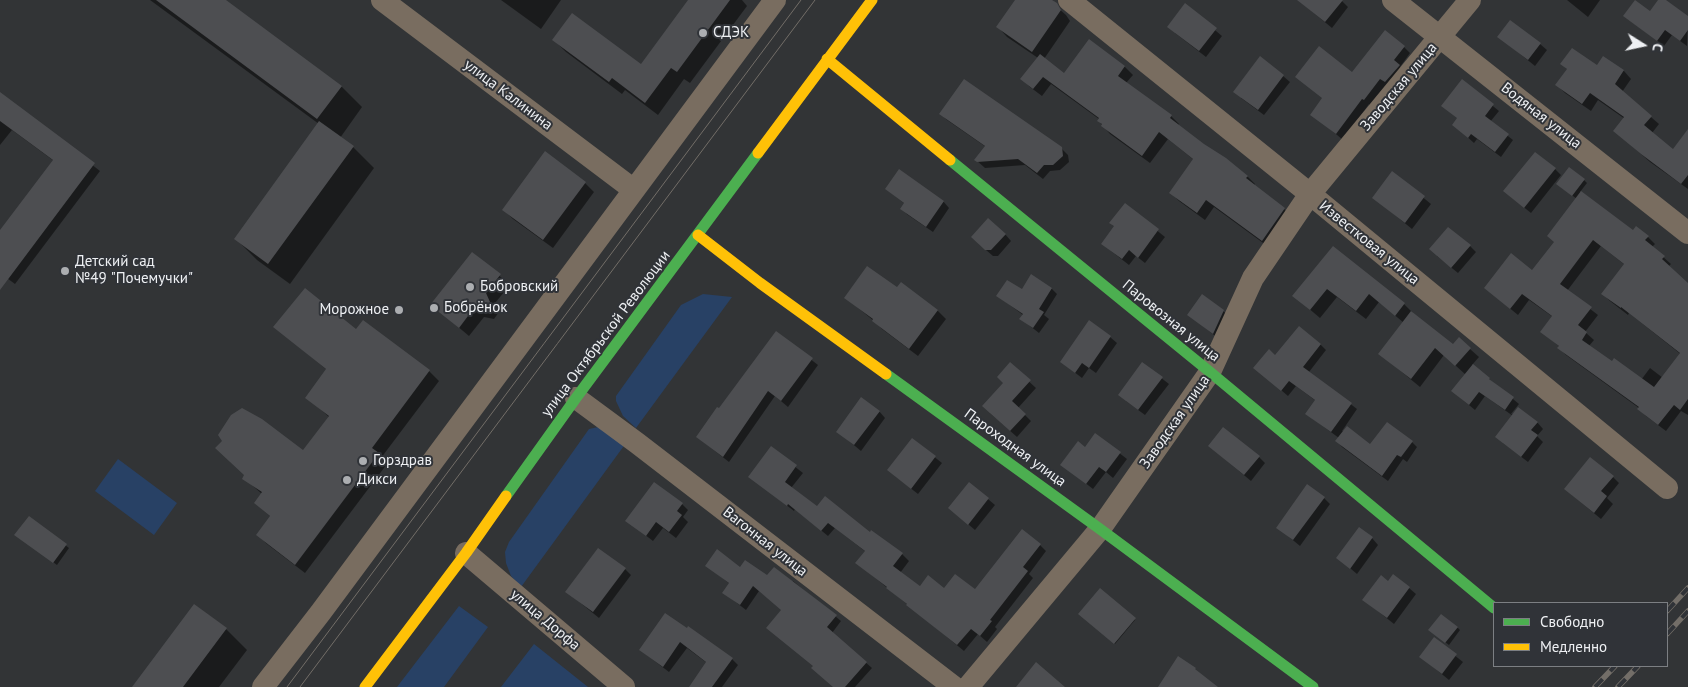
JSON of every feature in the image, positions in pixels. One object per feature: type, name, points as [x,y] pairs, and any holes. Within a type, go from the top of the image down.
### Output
[{"type":"main road","name":"улица Октябрьской Революции","points":[[365,687],[466,553],[576,398],[872,0]]},
{"type":"main road","name":"Паровозная улица","points":[[827,58],[1493,607]]},
{"type":"main road","name":"Пароходная улица","points":[[698,235],[760,283],[1100,529],[1313,687]]},
{"type":"street","name":"улица Калинина","points":[[382,0],[634,190]]},
{"type":"street","points":[[263,687],[327,604],[775,0]]},
{"type":"street","name":"Известковая улица","points":[[1070,0],[1310,194],[1667,488]]},
{"type":"street","name":"Водяная улица","points":[[1393,0],[1688,233]]},
{"type":"street","name":"Заводская улица","points":[[968,687],[1100,529],[1210,372],[1253,278],[1310,194],[1470,0]]},
{"type":"street","name":"Вагонная улица","points":[[576,398],[954,687]]},
{"type":"street","name":"улица Дорфа","points":[[466,553],[624,687]]},
{"type":"shaded area","points":[[703,294],[732,297],[636,428],[623,416],[616,401],[616,396],[681,305]]},
{"type":"shaded area","points":[[603,426],[626,443],[521,587],[511,576],[506,563],[505,552],[509,542],[589,429]]},
{"type":"shaded area","points":[[118,459],[177,503],[154,535],[95,491]]},
{"type":"shaded area","points":[[459,606],[488,627],[444,687],[397,687]]},
{"type":"shaded area","points":[[534,644],[588,687],[501,687]]},
{"type":"building","points":[[156,0],[226,0],[342,86],[317,119]]},
{"type":"building","points":[[688,0],[730,0],[677,72],[671,68],[645,103],[612,78],[609,82],[552,40],[572,13],[641,64]]},
{"type":"building","points":[[1015,0],[1052,0],[1057,3],[1061,10],[1032,52],[996,27]]},
{"type":"building","points":[[1297,0],[1343,0],[1325,22]]},
{"type":"building","points":[[1635,0],[1650,11],[1658,0],[1666,0],[1688,16],[1688,30],[1680,41],[1665,30],[1657,41],[1623,16]]},
{"type":"building","points":[[1185,3],[1217,28],[1199,51],[1167,27]]},
{"type":"building","points":[[1510,20],[1541,43],[1528,60],[1497,37]]},
{"type":"building","points":[[1385,30],[1405,46],[1394,60],[1400,65],[1385,82],[1380,79],[1364,100],[1362,99],[1336,134],[1310,115],[1322,98],[1295,77],[1319,46],[1352,72]]},
{"type":"building","points":[[1089,39],[1125,66],[1118,76],[1172,115],[1170,118],[1226,158],[1248,176],[1246,178],[1285,208],[1262,241],[1206,200],[1197,213],[1169,193],[1193,159],[1159,132],[1142,156],[1101,126],[1102,124],[1097,121],[1099,118],[1043,77],[1033,89],[1020,79],[1040,54],[1064,73]]},
{"type":"building","points":[[1572,48],[1597,65],[1603,56],[1624,70],[1615,84],[1652,116],[1644,125],[1673,149],[1688,129],[1688,175],[1681,184],[1613,131],[1624,117],[1590,93],[1582,104],[1555,85],[1567,69],[1560,64]]},
{"type":"building","points":[[1260,56],[1284,75],[1258,110],[1233,92]]},
{"type":"building","points":[[964,79],[1062,147],[1063,156],[1053,165],[1044,165],[1037,173],[1018,159],[977,162],[974,160],[985,146],[939,114]]},
{"type":"building","points":[[1462,79],[1494,104],[1485,116],[1509,134],[1495,152],[1471,134],[1468,138],[1452,125],[1457,118],[1441,106]]},
{"type":"building","points":[[0,92],[95,163],[0,290],[0,230],[53,160],[0,121]]},
{"type":"building","points":[[319,121],[354,146],[268,264],[234,239]]},
{"type":"building","points":[[545,151],[586,182],[543,240],[502,210]]},
{"type":"building","points":[[1535,152],[1556,168],[1524,208],[1503,191]]},
{"type":"building","points":[[1569,167],[1585,179],[1572,196],[1556,184]]},
{"type":"building","points":[[899,169],[944,201],[926,227],[900,209],[904,203],[885,189]]},
{"type":"building","points":[[1392,171],[1425,196],[1405,223],[1372,198]]},
{"type":"building","points":[[1581,191],[1633,230],[1636,226],[1649,236],[1645,240],[1665,256],[1662,259],[1688,283],[1688,399],[1680,410],[1674,405],[1658,425],[1637,409],[1639,407],[1557,348],[1559,346],[1540,332],[1552,316],[1522,294],[1510,309],[1484,288],[1511,253],[1532,270],[1554,242],[1547,236]],"holes":[[[1593,240],[1624,264],[1601,294],[1621,307],[1680,353],[1654,387],[1614,358],[1612,361],[1582,340],[1587,332],[1578,325],[1592,307],[1560,284]]]},
{"type":"building","points":[[1125,203],[1159,229],[1138,258],[1129,250],[1122,259],[1101,244],[1114,226],[1109,223]]},
{"type":"building","points":[[988,218],[1006,234],[991,250],[985,250],[971,237]]},
{"type":"building","points":[[1448,227],[1471,245],[1451,268],[1429,249]]},
{"type":"building","points":[[1333,246],[1405,303],[1395,316],[1369,294],[1356,311],[1327,289],[1310,310],[1292,296]]},
{"type":"building","points":[[472,252],[501,274],[486,293],[490,302],[484,310],[474,308],[459,328],[430,305]]},
{"type":"building","points":[[867,266],[897,287],[901,282],[938,310],[909,349],[844,298]]},
{"type":"building","points":[[1031,274],[1052,288],[1039,309],[1044,312],[1033,328],[1019,319],[1023,314],[996,296],[1007,280],[1022,289]]},
{"type":"building","points":[[305,288],[356,329],[363,320],[430,370],[372,448],[379,453],[295,565],[256,535],[270,516],[254,503],[262,492],[242,479],[244,475],[215,448],[222,441],[218,435],[231,415],[242,408],[262,419],[303,450],[329,416],[305,398],[326,369],[273,327]]},
{"type":"building","points":[[1202,294],[1224,310],[1213,334],[1187,315]]},
{"type":"building","points":[[1411,311],[1453,344],[1459,337],[1471,348],[1455,366],[1435,348],[1411,379],[1378,354]]},
{"type":"building","points":[[1089,320],[1111,336],[1089,368],[1082,363],[1075,373],[1060,362]]},
{"type":"building","points":[[1299,326],[1321,344],[1303,367],[1352,403],[1331,432],[1305,414],[1315,400],[1289,381],[1281,391],[1253,368],[1269,349],[1275,355]]},
{"type":"building","points":[[776,331],[813,358],[781,401],[768,391],[723,457],[696,437]]},
{"type":"building","points":[[1010,362],[1031,380],[1012,401],[1026,414],[1010,431],[982,406],[1003,383],[997,377]]},
{"type":"building","points":[[1142,362],[1163,377],[1138,410],[1118,395]]},
{"type":"building","points":[[1473,364],[1489,379],[1514,397],[1505,410],[1479,392],[1469,405],[1451,391]]},
{"type":"building","points":[[861,397],[880,411],[854,445],[836,432]]},
{"type":"building","points":[[1518,407],[1538,422],[1531,430],[1538,435],[1521,457],[1495,437]]},
{"type":"building","points":[[1387,422],[1413,441],[1401,457],[1397,455],[1382,476],[1335,441],[1347,426],[1370,444]]},
{"type":"building","points":[[1223,427],[1260,456],[1244,475],[1208,446]]},
{"type":"building","points":[[1095,433],[1121,452],[1106,472],[1099,467],[1086,484],[1060,465],[1078,441],[1085,447]]},
{"type":"building","points":[[912,438],[936,456],[911,489],[887,470]]},
{"type":"building","points":[[771,446],[797,465],[785,482],[817,506],[825,496],[870,532],[871,530],[903,553],[893,566],[920,586],[928,575],[944,588],[955,574],[975,589],[1022,529],[1041,544],[1023,567],[1028,571],[980,636],[971,629],[957,645],[855,563],[865,551],[828,523],[821,531],[788,504],[787,506],[748,477]]},
{"type":"building","points":[[1590,457],[1614,476],[1601,491],[1607,496],[1594,513],[1564,489]]},
{"type":"building","points":[[654,482],[683,503],[677,511],[682,515],[669,532],[656,522],[646,536],[625,521]]},
{"type":"building","points":[[969,482],[989,498],[968,525],[948,508]]},
{"type":"building","points":[[1307,484],[1325,497],[1293,540],[1276,528]]},
{"type":"building","points":[[29,516],[67,544],[53,563],[14,535]]},
{"type":"building","points":[[1359,527],[1373,537],[1350,569],[1336,558]]},
{"type":"building","points":[[598,548],[626,568],[593,612],[565,592]]},
{"type":"building","points":[[717,549],[740,567],[745,560],[767,575],[774,567],[837,615],[827,627],[867,662],[845,687],[833,687],[811,668],[813,666],[766,628],[781,610],[753,586],[740,605],[722,593],[729,583],[705,566]]},
{"type":"building","points":[[1393,574],[1410,587],[1387,618],[1362,600],[1381,575],[1388,581]]},
{"type":"building","points":[[1100,588],[1136,618],[1114,644],[1078,614]]},
{"type":"building","points":[[194,604],[227,628],[183,687],[132,687]]},
{"type":"building","points":[[665,613],[687,628],[688,626],[733,658],[712,687],[689,687],[706,662],[680,642],[663,667],[639,650]]},
{"type":"building","points":[[1441,614],[1458,627],[1445,643],[1428,630]]},
{"type":"building","points":[[1434,637],[1457,654],[1442,674],[1419,657]]},
{"type":"building","points":[[1178,656],[1196,668],[1218,687],[1158,687]]},
{"type":"building","points":[[1036,662],[1065,687],[1016,687]]},
{"type":"tram line","points":[[287,687],[801,0]]},
{"type":"tram line","points":[[300,687],[815,0]]},
{"type":"railway","points":[[1668,610],[1688,588]]},
{"type":"railway","points":[[1668,633],[1688,611]]},
{"type":"railway","points":[[1595,687],[1614,667]]},
{"type":"railway","points":[[1618,687],[1637,667]]},
{"type":"traffic: fast","points":[[506,496],[576,398],[758,153]]},
{"type":"traffic: fast","points":[[950,160],[1210,372],[1493,607]]},
{"type":"traffic: fast","points":[[886,374],[1100,529],[1313,687]]},
{"type":"traffic: slow","points":[[758,153],[872,0]]},
{"type":"traffic: slow","points":[[827,59],[950,160]]},
{"type":"traffic: slow","points":[[698,235],[760,283],[886,374]]},
{"type":"traffic: slow","points":[[365,687],[466,553],[506,496]]},
{"type":"place","name":"СДЭК","points":[[703,33]]},
{"type":"place","name":"Детский сад №49 \"Почемучки\"","points":[[65,271]]},
{"type":"place","name":"Бобровский","points":[[470,287]]},
{"type":"place","name":"Бобрёнок","points":[[434,308]]},
{"type":"place","name":"Морожное","points":[[399,310]]},
{"type":"place","name":"Горздрав","points":[[363,461]]},
{"type":"place","name":"Дикси","points":[[347,480]]}]
